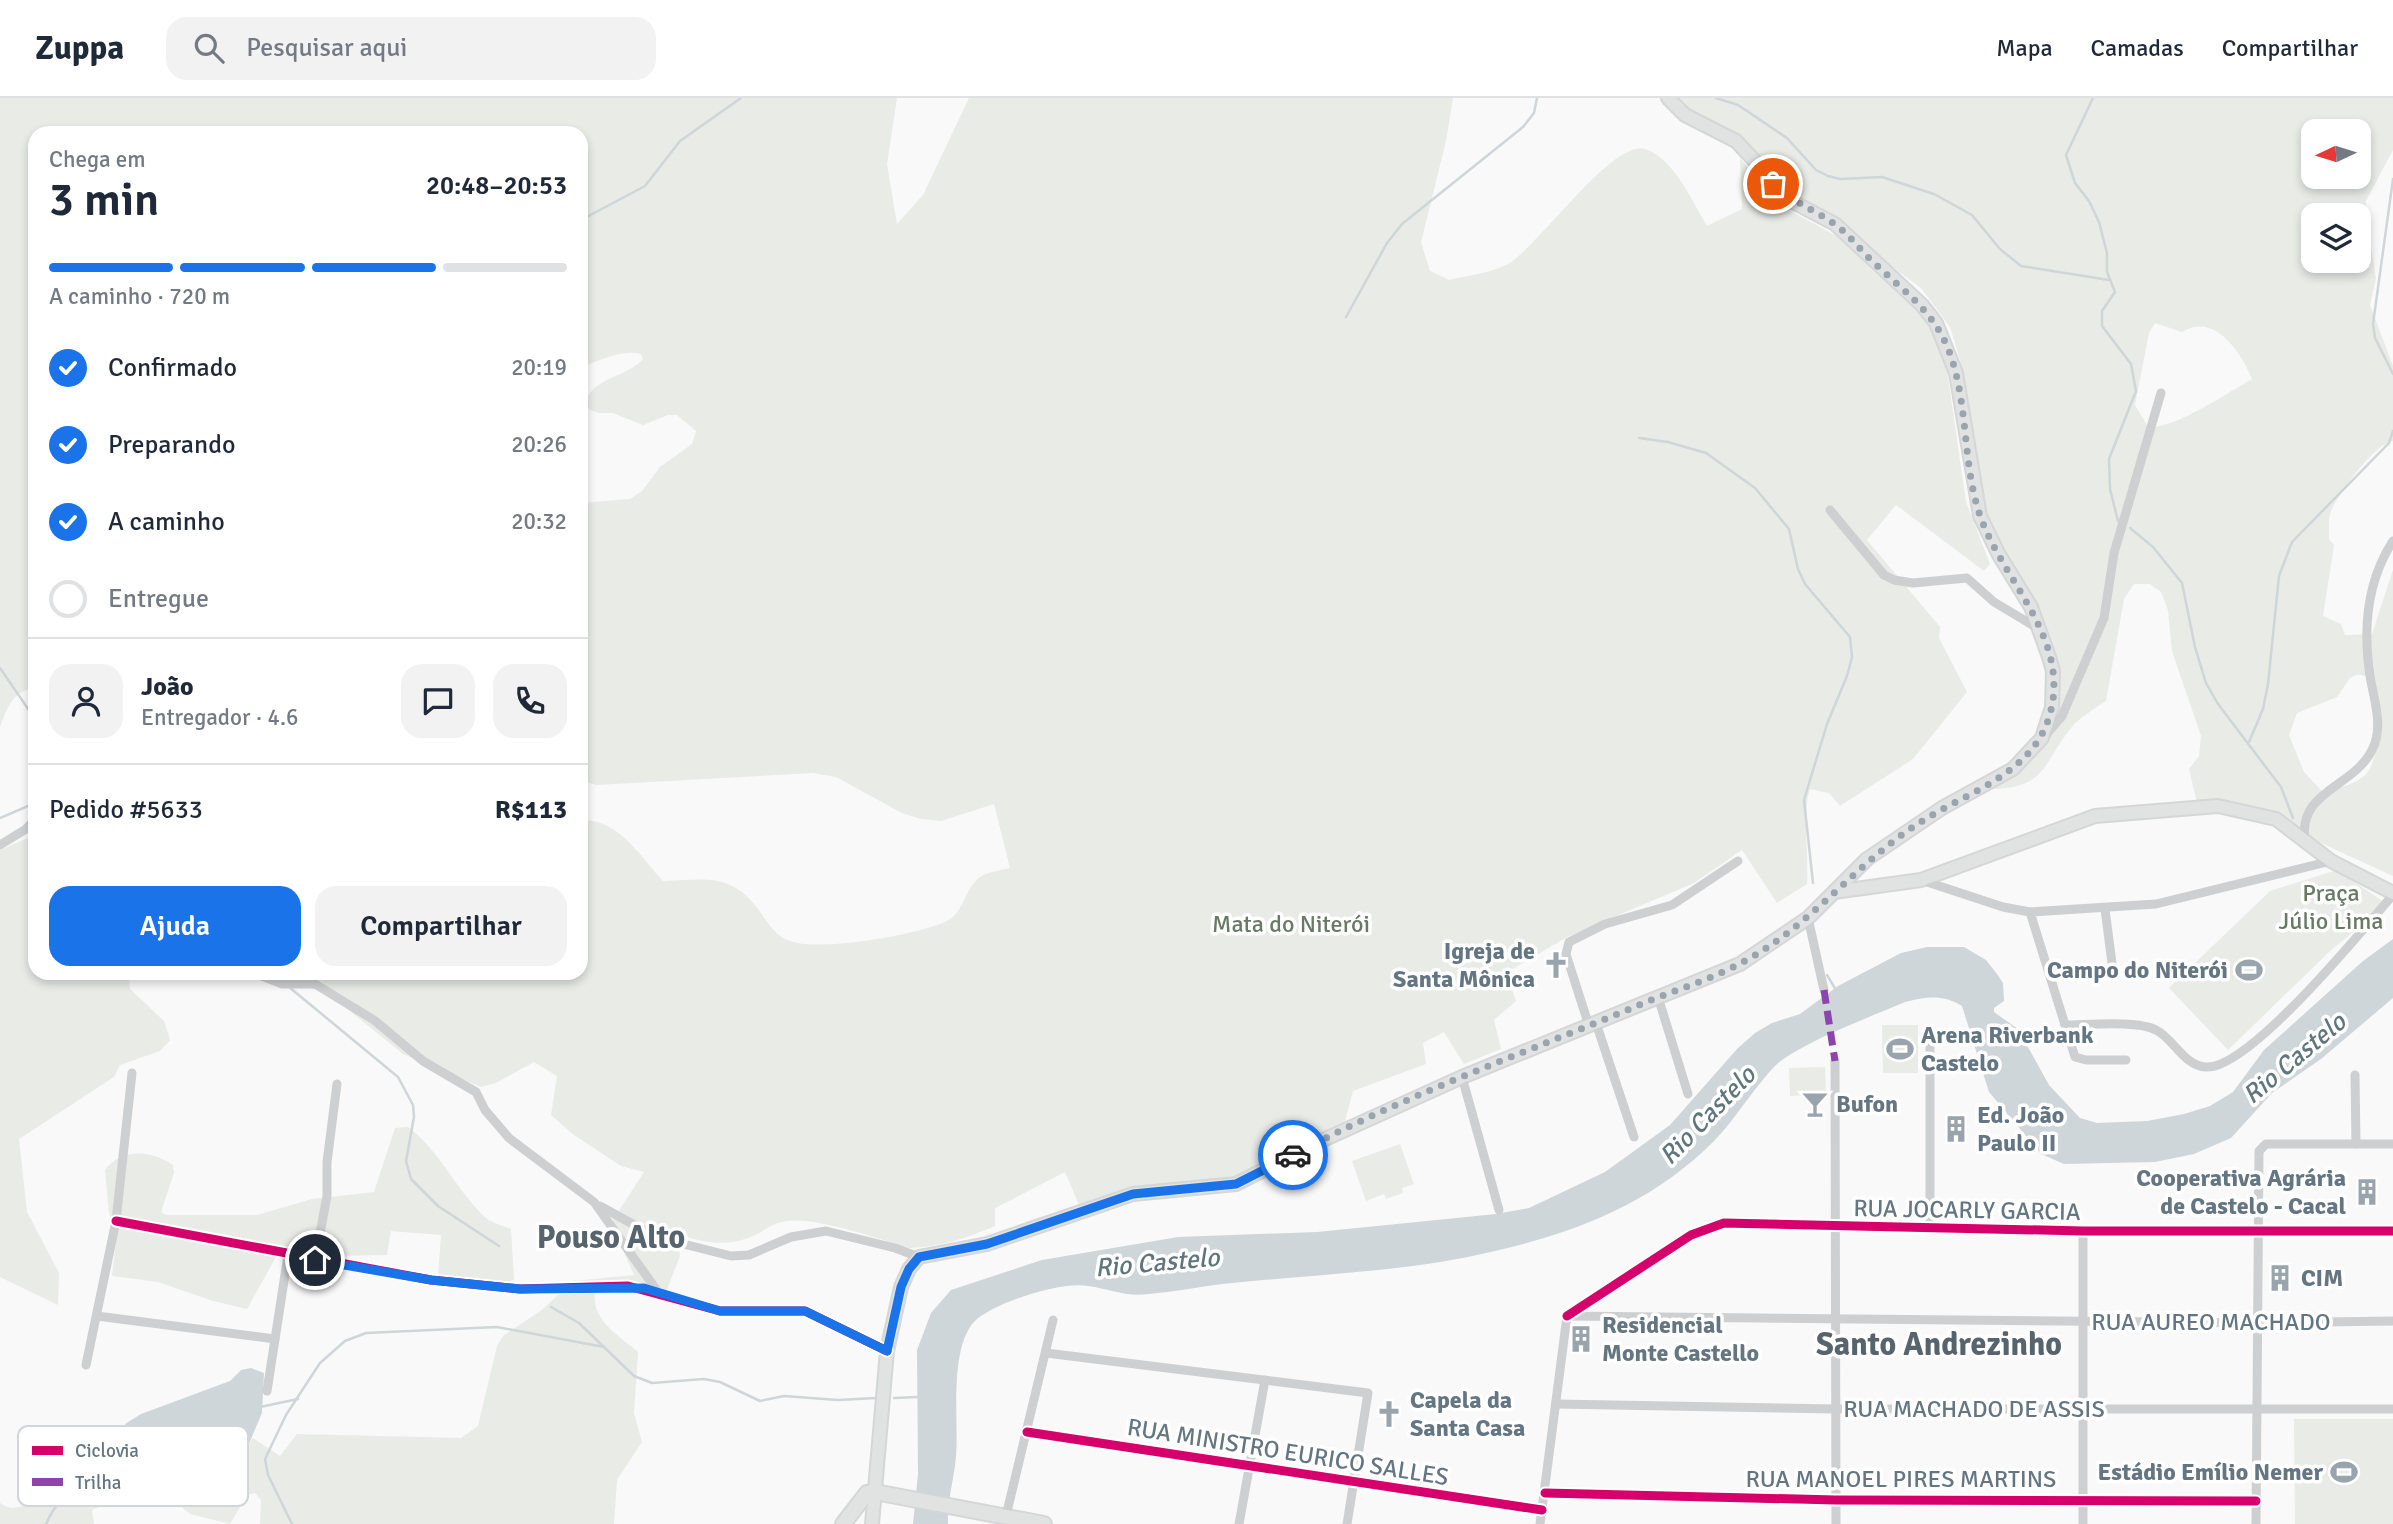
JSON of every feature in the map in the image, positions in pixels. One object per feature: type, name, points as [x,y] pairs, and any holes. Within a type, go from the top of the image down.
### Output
[{"type":"main road","points":[[872,1524],[887,1351],[901,1287],[909,1269],[919,1257],[987,1244],[1133,1194],[1236,1184],[1323,1140],[1462,1077],[1740,964],[1808,918],[1867,859],[1913,826],[2013,769],[2042,738],[2052,707],[2053,671],[2041,629],[1980,516],[1956,373],[1936,323],[1922,305],[1844,232],[1793,202],[1736,141],[1685,115],[1668,98]]},
{"type":"main road","points":[[1834,892],[1922,880],[2109,814],[2231,807],[2276,819],[2330,861],[2393,894]]},
{"type":"main road","points":[[843,1524],[867,1493],[875,1492],[1044,1524]]},
{"type":"street","points":[[2042,738],[2062,716],[2104,618],[2114,553],[2161,393]]},
{"type":"street","points":[[1830,510],[1884,575],[1913,583],[1968,578],[1994,603],[2041,629]]},
{"type":"street","points":[[2305,839],[2304,819],[2314,802],[2362,766],[2375,744],[2378,721],[2366,646],[2366,626],[2374,584],[2393,541]]},
{"type":"street","points":[[0,845],[28,827]]},
{"type":"street","points":[[1634,1137],[1566,947],[1569,942],[1605,924],[1672,905],[1738,861]]},
{"type":"street","points":[[1922,880],[2003,907],[2030,912],[2105,909],[2188,898],[2330,861]]},
{"type":"street","points":[[2065,1025],[2148,1027],[2164,1035],[2195,1064],[2210,1067],[2235,1056],[2302,998],[2393,894]]},
{"type":"street","points":[[2105,909],[2113,971]]},
{"type":"street","points":[[2030,912],[2075,1056],[2086,1060],[2126,1060]]},
{"type":"street","points":[[1808,918],[1824,990]]},
{"type":"street","points":[[272,980],[282,984],[315,984]]},
{"type":"street","points":[[311,980],[374,1020],[423,1061],[476,1092],[485,1110],[509,1138],[594,1202],[656,1237],[731,1256],[749,1255],[791,1237],[826,1231],[919,1257]]},
{"type":"street","points":[[1658,997],[1688,1094]]},
{"type":"street","points":[[1930,1040],[1930,1229]]},
{"type":"street","points":[[1835,1061],[1836,1524]]},
{"type":"street","points":[[86,1366],[116,1221],[132,1073]]},
{"type":"street","points":[[2355,1075],[2356,1144]]},
{"type":"street","points":[[1462,1077],[1499,1210]]},
{"type":"street","points":[[315,1260],[327,1196],[327,1162],[337,1084]]},
{"type":"street","points":[[2256,1524],[2259,1151],[2266,1144],[2393,1144]]},
{"type":"street","points":[[594,1202],[658,1293]]},
{"type":"street","points":[[116,1221],[431,1280],[500,1287],[628,1286],[720,1311],[805,1311],[887,1351]]},
{"type":"street","name":"RUA JOCARLY GARCIA","points":[[1567,1315],[1690,1235],[1713,1225],[2083,1231],[2393,1231]]},
{"type":"street","points":[[2083,1231],[2083,1524]]},
{"type":"street","points":[[267,1391],[288,1255]]},
{"type":"street","points":[[1541,1524],[1567,1315]]},
{"type":"street","name":"RUA AUREO MACHADO","points":[[1567,1315],[2083,1322],[2393,1321]]},
{"type":"street","points":[[97,1316],[275,1339]]},
{"type":"street","points":[[1006,1516],[1053,1320]]},
{"type":"street","points":[[1046,1353],[1368,1393],[1348,1524]]},
{"type":"street","points":[[1239,1524],[1265,1380]]},
{"type":"street","name":"RUA MACHADO DE ASSIS","points":[[1556,1404],[1836,1409],[2393,1409]]},
{"type":"street","name":"RUA MINISTRO EURICO SALLES","points":[[1027,1432],[1542,1510]]},
{"type":"street","name":"RUA MANOEL PIRES MARTINS","points":[[1545,1493],[1836,1500],[2256,1501]]},
{"type":"green space","name":"Mata do Niterói","points":[[0,98],[897,98],[887,164],[897,224],[923,195],[969,98],[1453,98],[1446,141],[1421,242],[1430,271],[1449,280],[1499,268],[1519,256],[1593,178],[1630,151],[1644,149],[1664,161],[1681,181],[1707,226],[1742,209],[1740,158],[1778,204],[1842,239],[1874,272],[1903,293],[1931,324],[1946,363],[1966,502],[1990,564],[1984,571],[1896,505],[1867,540],[1940,627],[1939,638],[1967,692],[1913,759],[1840,806],[1829,793],[1810,789],[1806,810],[1807,884],[1777,903],[1742,850],[1694,883],[1567,937],[1506,973],[1516,1001],[1494,1020],[1501,1049],[1464,1064],[1444,1032],[1423,1043],[1426,1064],[1353,1091],[1345,1121],[1241,1177],[1080,1207],[1065,1172],[995,1208],[995,1226],[932,1246],[909,1248],[848,1230],[800,1221],[780,1222],[748,1238],[718,1243],[676,1233],[680,1256],[664,1297],[621,1288],[595,1292],[597,1311],[602,1319],[638,1352],[634,1413],[642,1442],[617,1480],[614,1524],[260,1524],[261,1500],[255,1493],[248,1495],[248,1446],[253,1438],[280,1456],[297,1434],[461,1438],[478,1426],[497,1346],[503,1336],[543,1309],[573,1281],[634,1275],[611,1223],[644,1172],[621,1166],[574,1135],[551,1115],[557,1076],[534,1062],[496,1083],[481,1087],[403,1054],[312,980],[588,980],[588,821],[606,825],[617,832],[663,881],[704,880],[726,884],[748,897],[778,934],[787,940],[801,943],[868,940],[935,926],[954,916],[980,877],[1010,868],[994,804],[941,821],[921,819],[902,813],[836,777],[813,773],[597,785],[588,783],[588,502],[630,499],[642,491],[660,467],[692,444],[696,431],[677,415],[668,415],[643,425],[613,413],[598,413],[588,409],[588,397],[592,391],[643,359],[641,354],[626,353],[588,364],[588,126],[28,126],[28,689],[16,696],[0,727]]},
{"type":"green space","points":[[1674,98],[2393,98],[2393,150],[2366,203],[2301,203],[2301,273],[2371,273],[2371,248],[2376,278],[2370,305],[2393,366],[2393,441],[2385,444],[2367,460],[2341,493],[2331,511],[2329,539],[2334,545],[2323,616],[2341,624],[2345,635],[2372,634],[2393,570],[2393,876],[2247,809],[2198,807],[2189,769],[2199,756],[2201,736],[2172,651],[2168,610],[2161,592],[2150,584],[2134,584],[2124,599],[2106,701],[2075,724],[2034,778],[2024,784],[1993,789],[2012,776],[2043,740],[2055,658],[2042,618],[2012,569],[1985,513],[1977,483],[1960,360],[1950,327],[1921,288],[1883,260],[1851,228],[1832,215],[1795,198],[1743,141],[1697,119]],"holes":[[[2155,323],[2182,332],[2194,327],[2216,331],[2234,348],[2252,379],[2186,417],[2172,423],[2148,427],[2135,405],[2149,333]],[[2358,674],[2367,677],[2375,711],[2376,740],[2372,764],[2367,773],[2358,780],[2323,792],[2304,772],[2289,735],[2297,713],[2337,697],[2350,678]]]},
{"type":"green space","points":[[28,838],[28,980],[129,980],[130,989],[164,1021],[170,1040],[160,1051],[120,1065],[114,1077],[19,1139],[27,1212],[59,1273],[58,1305],[0,1277],[0,850]]},
{"type":"green space","name":"Campo do Niterói","points":[[2337,870],[2387,904],[2329,952],[2228,1050],[2169,988],[2270,891]]},
{"type":"green space","name":"Arena Riverbank Castelo","points":[[1882,1025],[1918,1025],[1918,1073],[1883,1073]]},
{"type":"green space","points":[[1825,1067],[1826,1094],[1790,1096],[1789,1068]]},
{"type":"green space","points":[[408,1127],[429,1147],[486,1218],[511,1229],[514,1280],[485,1286],[438,1277],[441,1235],[391,1231],[387,1255],[276,1257],[247,1309],[213,1301],[158,1282],[112,1276],[117,1234],[109,1213],[105,1170],[119,1158],[146,1154],[173,1165],[174,1173],[161,1212],[166,1215],[257,1215],[312,1199],[374,1192],[395,1128]]},
{"type":"green space","points":[[1400,1144],[1414,1184],[1402,1188],[1403,1193],[1386,1199],[1384,1194],[1366,1201],[1352,1161]]},
{"type":"green space","name":"Estádio Emílio Nemer","points":[[2294,1419],[2393,1419],[2393,1524],[2295,1524]]},
{"type":"green space","points":[[0,1503],[11,1507],[101,1506],[92,1510],[94,1524],[0,1524]]},
{"type":"green space","points":[[181,1506],[241,1506],[230,1524],[190,1514]]},
{"type":"water","name":"Rio Castelo","points":[[2393,939],[2393,998],[2321,1059],[2272,1093],[2231,1138],[2194,1154],[2155,1162],[2064,1164],[2041,1154],[1989,1092],[1962,1006],[1941,998],[1927,998],[1905,1002],[1842,1028],[1782,1060],[1715,1140],[1689,1164],[1661,1185],[1631,1202],[1569,1230],[1468,1257],[1407,1267],[1222,1284],[1141,1295],[1076,1285],[1014,1300],[977,1319],[962,1346],[958,1364],[956,1457],[948,1524],[913,1524],[918,1474],[917,1350],[931,1313],[951,1290],[1042,1260],[1178,1237],[1317,1232],[1496,1214],[1529,1208],[1605,1172],[1670,1125],[1737,1049],[1755,1033],[1772,1023],[1800,1014],[1838,986],[1901,953],[1927,947],[1964,947],[1986,960],[2003,983],[2004,1001],[1994,1008],[1994,1012],[2018,1029],[2049,1085],[2080,1118],[2097,1123],[2147,1121],[2184,1114],[2210,1106],[2233,1092],[2264,1050],[2363,961]]},
{"type":"water","points":[[251,1368],[264,1373],[262,1413],[248,1446],[248,1426],[126,1426],[141,1414],[230,1381],[241,1370]]},
{"type":"waterway","points":[[588,216],[645,186],[680,141],[741,98]]},
{"type":"waterway","points":[[1346,317],[1387,243],[1402,224],[1523,127],[1534,113],[1537,98]]},
{"type":"waterway","points":[[1716,98],[1738,105],[1787,138],[1816,170],[1828,176],[1840,179],[1882,177],[1934,194],[1972,215],[2000,249],[2021,266],[2109,280]]},
{"type":"waterway","points":[[2093,98],[2066,155],[2075,183],[2089,201],[2099,222],[2107,253],[2107,272],[2115,292],[2102,311],[2102,326],[2131,364],[2136,391],[2109,459],[2110,489],[2118,521]]},
{"type":"waterway","points":[[2393,179],[2373,324],[2375,338],[2393,374]]},
{"type":"waterway","points":[[2249,742],[2263,709],[2279,576],[2292,542],[2389,443],[2393,431]]},
{"type":"waterway","points":[[1639,438],[1668,442],[1706,453],[1755,488],[1789,529],[1798,569],[1805,584],[1850,637],[1852,657],[1847,676],[1827,724],[1804,800],[1813,883]]},
{"type":"waterway","points":[[2130,528],[2153,547],[2182,583],[2195,647],[2206,683],[2218,704],[2281,787],[2293,818]]},
{"type":"waterway","points":[[0,668],[28,709]]},
{"type":"waterway","points":[[0,818],[28,806]]},
{"type":"waterway","points":[[1827,975],[1836,990]]},
{"type":"waterway","points":[[289,987],[398,1077],[413,1105],[414,1117],[406,1161],[411,1179],[438,1206],[499,1246]]},
{"type":"waterway","points":[[551,1307],[579,1323],[634,1376],[652,1383],[704,1379],[720,1382],[760,1401],[784,1396],[838,1400],[876,1398]]},
{"type":"waterway","points":[[292,1524],[268,1475],[265,1459],[286,1415],[320,1363],[345,1341],[366,1333],[497,1327],[604,1347]]},
{"type":"waterway","points":[[894,1398],[918,1397]]},
{"type":"waterway","points":[[260,1407],[298,1399]]},
{"type":"waterway","points":[[46,1524],[56,1506]]},
{"type":"marked path","points":[[1824,990],[1835,1061]]},
{"type":"cycle path","points":[[116,1221],[431,1280],[520,1289],[628,1286],[720,1311],[805,1311],[887,1351]]},
{"type":"cycle path","points":[[1567,1316],[1691,1235],[1724,1223],[2083,1231],[2393,1231]]},
{"type":"cycle path","points":[[1027,1432],[1542,1510]]},
{"type":"cycle path","points":[[1545,1493],[1836,1500],[2256,1501]]},
{"type":"way so far","points":[[1293,1155],[1462,1077],[1531,1052],[1758,954],[1808,918],[1867,859],[1941,808],[2013,769],[2042,738],[2052,707],[2053,671],[2041,629],[2031,607],[1988,536],[1980,516],[1956,373],[1942,334],[1922,305],[1852,239],[1835,224],[1793,202],[1773,184]]},
{"type":"place","name":"Igreja de Santa Mônica","points":[[1556,965]]},
{"type":"place","name":"Campo do Niterói","points":[[2249,970]]},
{"type":"place","name":"Arena Riverbank Castelo","points":[[1900,1049]]},
{"type":"place","name":"Bufon","points":[[1815,1104]]},
{"type":"place","name":"Ed. João Paulo II","points":[[1956,1129]]},
{"type":"place","name":"Cooperativa Agrária de Castelo - Cacal","points":[[2367,1192]]},
{"type":"place","name":"CIM","points":[[2280,1278]]},
{"type":"place","name":"Residencial Monte Castello","points":[[1581,1339]]},
{"type":"place","name":"Capela da Santa Casa","points":[[1389,1414]]},
{"type":"place","name":"Estádio Emílio Nemer","points":[[2344,1472]]},
{"type":"district","name":"Pouso Alto","points":[[611,1237]]},
{"type":"district","name":"Santo Andrezinho","points":[[1939,1344]]},
{"type":"route","points":[[315,1260],[431,1280],[520,1289],[628,1286],[644,1288],[720,1311],[805,1311],[887,1351],[901,1287],[909,1269],[919,1257],[987,1244],[1133,1194],[1222,1188],[1254,1176],[1293,1155]]},
{"type":"park label","name":"Praça Júlio Lima","points":[[2331,907]]}]
